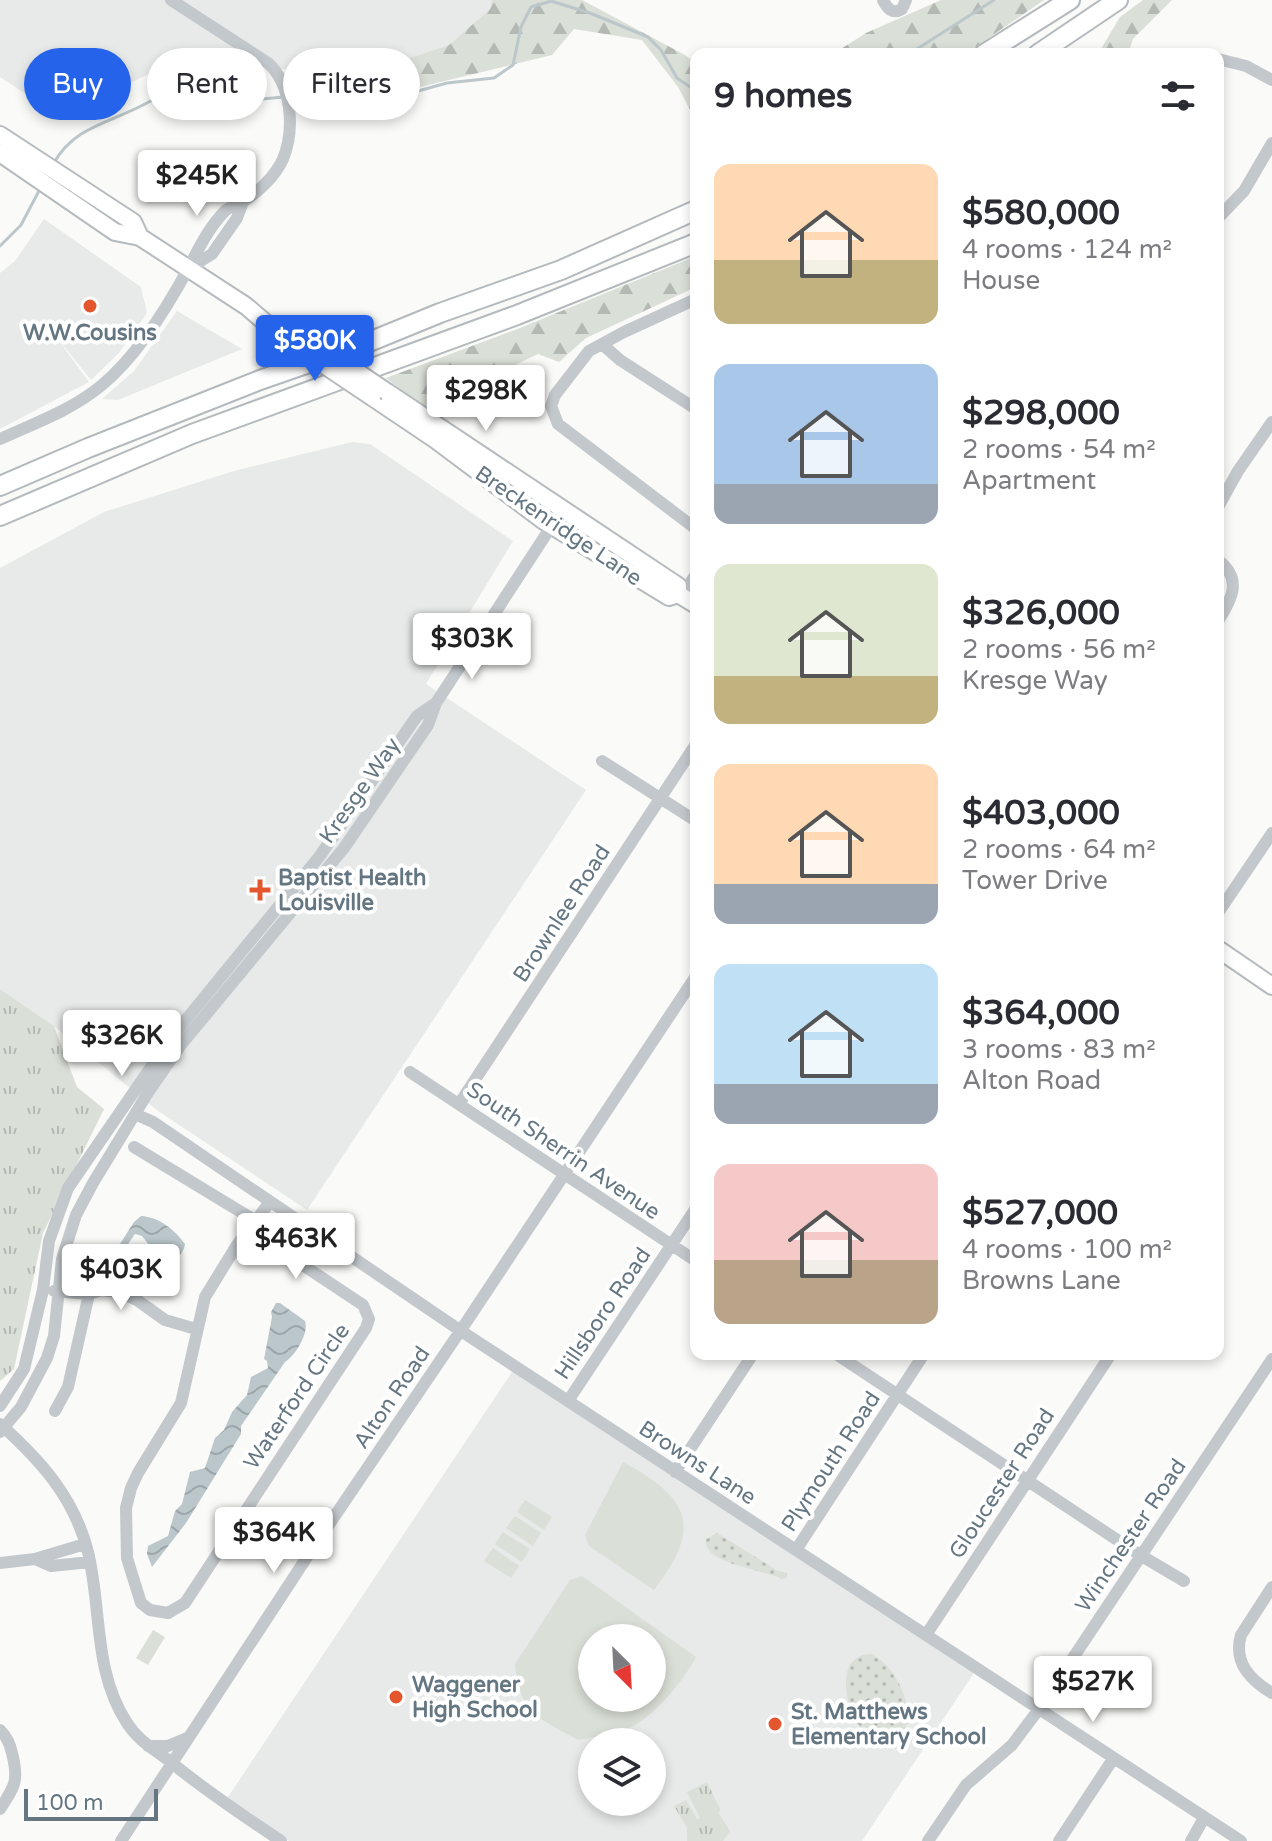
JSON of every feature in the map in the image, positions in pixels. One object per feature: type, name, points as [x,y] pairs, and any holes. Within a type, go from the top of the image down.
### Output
[{"type":"highway","points":[[994,48],[1070,0]]},
{"type":"highway","points":[[1047,48],[1118,0]]},
{"type":"highway","points":[[0,486],[260,380],[561,270],[690,213]]},
{"type":"highway","points":[[0,516],[192,434],[517,315],[690,245]]},
{"type":"main road","name":"Breckenridge Lane","points":[[0,135],[33,166],[73,194],[133,222],[140,237],[379,395],[678,586],[686,598]]},
{"type":"main road","name":"Breckenridge Lane","points":[[0,153],[33,166]]},
{"type":"main road","name":"Breckenridge Lane","points":[[379,395],[552,526],[669,597],[686,598]]},
{"type":"main road","points":[[1224,953],[1272,986]]},
{"type":"street","points":[[0,439],[68,408],[114,374],[140,342],[188,269],[212,254],[237,218],[243,202],[272,177],[282,162],[290,122],[281,79],[268,63],[171,0]]},
{"type":"street","points":[[883,0],[894,12],[902,9],[906,0]]},
{"type":"street","points":[[1224,60],[1246,66],[1272,80]]},
{"type":"street","points":[[1224,213],[1244,191],[1272,143]]},
{"type":"street","points":[[1224,204],[1231,207]]},
{"type":"street","points":[[690,302],[589,351],[555,395],[551,412],[558,424],[690,524]]},
{"type":"street","points":[[602,344],[620,360],[690,405]]},
{"type":"street","points":[[1224,496],[1238,471],[1268,436],[1272,422]]},
{"type":"street","name":"Kresge Way","points":[[1,1428],[21,1407],[47,1358],[54,1336],[62,1259],[76,1215],[135,1114],[180,1046],[344,848],[428,725],[436,703],[562,510]]},
{"type":"street","points":[[1224,565],[1235,584],[1224,610]]},
{"type":"street","name":"Kresge Way","points":[[0,1406],[24,1369],[43,1290],[49,1241],[68,1188],[171,1038],[319,857],[417,716],[436,703]]},
{"type":"street","name":"Brownlee Road","points":[[459,1104],[690,753]]},
{"type":"street","points":[[602,761],[690,817]]},
{"type":"street","points":[[1224,904],[1272,833]]},
{"type":"street","name":"Alton Road","points":[[121,1841],[690,985]]},
{"type":"street","name":"South Sherrin Avenue","points":[[410,1072],[690,1257]]},
{"type":"street","name":"Browns Lane","points":[[135,1114],[153,1122],[461,1331],[1241,1841]]},
{"type":"street","points":[[134,1147],[253,1225]]},
{"type":"street","name":"Waterford Circle","points":[[253,1225],[363,1305],[368,1322],[185,1603],[168,1613],[150,1610],[141,1603],[127,1558],[126,1508],[138,1473],[181,1403],[196,1329],[207,1293],[253,1225],[270,1202]]},
{"type":"street","name":"Hillsboro Road","points":[[568,1401],[690,1217]]},
{"type":"street","points":[[43,1290],[89,1294],[101,1290],[119,1292],[137,1300],[165,1320],[196,1329]]},
{"type":"street","points":[[55,1411],[68,1387],[89,1294]]},
{"type":"street","name":"Winchester Road","points":[[928,1841],[966,1785],[1012,1745],[1039,1709],[1272,1359]]},
{"type":"street","points":[[675,1472],[749,1360]]},
{"type":"street","points":[[845,1360],[1184,1581]]},
{"type":"street","name":"Plymouth Road","points":[[796,1550],[920,1360]]},
{"type":"street","name":"Gloucester Road","points":[[926,1635],[1107,1360]]},
{"type":"street","points":[[1,1428],[36,1457],[61,1488],[73,1511],[90,1562],[102,1664],[127,1723],[147,1746],[188,1778],[281,1841]]},
{"type":"street","points":[[0,1563],[35,1559],[85,1544]]},
{"type":"street","points":[[35,1559],[51,1566],[90,1562]]},
{"type":"street","points":[[1272,1587],[1241,1635],[1239,1658],[1249,1676],[1272,1693]]},
{"type":"street","points":[[0,1730],[10,1742],[17,1773],[14,1789],[0,1809]]},
{"type":"street","points":[[147,1746],[168,1746],[187,1738]]},
{"type":"street","points":[[1059,1841],[1113,1759]]},
{"type":"street","points":[[1191,1841],[1204,1818]]},
{"type":"shaded area","points":[[0,0],[492,0],[490,9],[449,45],[420,54],[420,48],[283,48],[283,69],[267,66],[267,48],[147,48],[147,75],[131,83],[131,48],[24,48],[24,93],[0,77]]},
{"type":"shaded area","points":[[44,219],[141,287],[147,313],[119,353],[91,380],[54,334],[89,382],[0,429],[0,273],[15,261]]},
{"type":"shaded area","points":[[177,311],[242,349],[118,400],[102,399],[134,371]]},
{"type":"shaded area","name":"Baptist Health Louisville","points":[[352,442],[370,444],[513,541],[426,684],[586,790],[307,1210],[158,1111],[54,1026],[0,989],[0,568],[104,512],[234,471]]},
{"type":"shaded area","points":[[514,1369],[974,1673],[862,1841],[289,1841],[226,1800]]},
{"type":"green space","points":[[492,0],[582,0],[690,59],[690,110],[678,87],[642,40],[574,29],[552,55],[420,87],[420,54],[449,45],[490,9]]},
{"type":"green space","points":[[941,0],[1044,0],[974,48],[842,48],[866,33]]},
{"type":"green space","points":[[1143,0],[1172,0],[1133,39],[1130,48],[1102,48],[1120,17]]},
{"type":"green space","points":[[690,258],[690,290],[586,338],[559,362],[538,354],[425,408],[386,378],[515,330]]},
{"type":"green space","points":[[0,989],[54,1026],[77,1087],[104,1109],[43,1233],[14,1369],[0,1381]]},
{"type":"green space","points":[[623,1462],[663,1488],[682,1516],[679,1548],[654,1590],[589,1546],[585,1535]]},
{"type":"green space","points":[[525,1500],[552,1517],[544,1530],[517,1512]]},
{"type":"green space","points":[[515,1516],[541,1533],[533,1546],[506,1528]]},
{"type":"green space","points":[[503,1532],[530,1549],[522,1562],[495,1544]]},
{"type":"green space","points":[[717,1533],[778,1571],[787,1573],[787,1578],[736,1565],[714,1555],[707,1548],[706,1539]]},
{"type":"green space","points":[[493,1548],[519,1566],[511,1578],[484,1561]]},
{"type":"green space","points":[[582,1576],[650,1624],[578,1624],[578,1712],[653,1712],[628,1728],[578,1728],[578,1740],[541,1719],[526,1704],[515,1664],[570,1580]]},
{"type":"green space","points":[[153,1630],[165,1637],[148,1665],[136,1658]]},
{"type":"green space","points":[[666,1636],[696,1657],[666,1699]]},
{"type":"green space","points":[[871,1654],[892,1672],[906,1701],[908,1715],[898,1739],[884,1745],[886,1736],[880,1735],[877,1743],[857,1723],[846,1690],[848,1670],[853,1662],[860,1656]]},
{"type":"green space","points":[[707,1782],[720,1809],[719,1814],[730,1831],[723,1841],[687,1841],[687,1828],[674,1806],[686,1800],[697,1819],[700,1818],[687,1792]]},
{"type":"water","points":[[141,1216],[166,1225],[176,1234],[185,1244],[180,1254],[174,1260],[163,1263],[142,1236],[135,1234],[105,1273],[90,1276],[86,1273],[89,1256],[111,1258]]},
{"type":"water","points":[[276,1303],[305,1321],[301,1343],[241,1426],[241,1434],[186,1523],[152,1567],[147,1554],[148,1546],[168,1536],[175,1511],[182,1504],[190,1472],[205,1468],[215,1438],[224,1430],[232,1412],[247,1395],[251,1377],[268,1368],[264,1359],[271,1312]]},
{"type":"waterway","points":[[918,48],[994,0]]},
{"type":"waterway","points":[[420,90],[447,83],[494,78],[513,65],[521,27],[531,7],[551,1],[648,37],[661,50],[677,78],[690,87]]},
{"type":"waterway","points":[[54,163],[81,134],[201,74],[252,100],[283,97]]},
{"type":"waterway","points":[[0,246],[21,225],[41,187]]},
{"type":"place","name":"W.W.Cousins","points":[[90,306]]},
{"type":"place","name":"Baptist Health Louisville","points":[[260,890]]},
{"type":"place","name":"Waggener High School","points":[[396,1697]]},
{"type":"place","name":"St. Matthews Elementary School","points":[[775,1724]]}]
